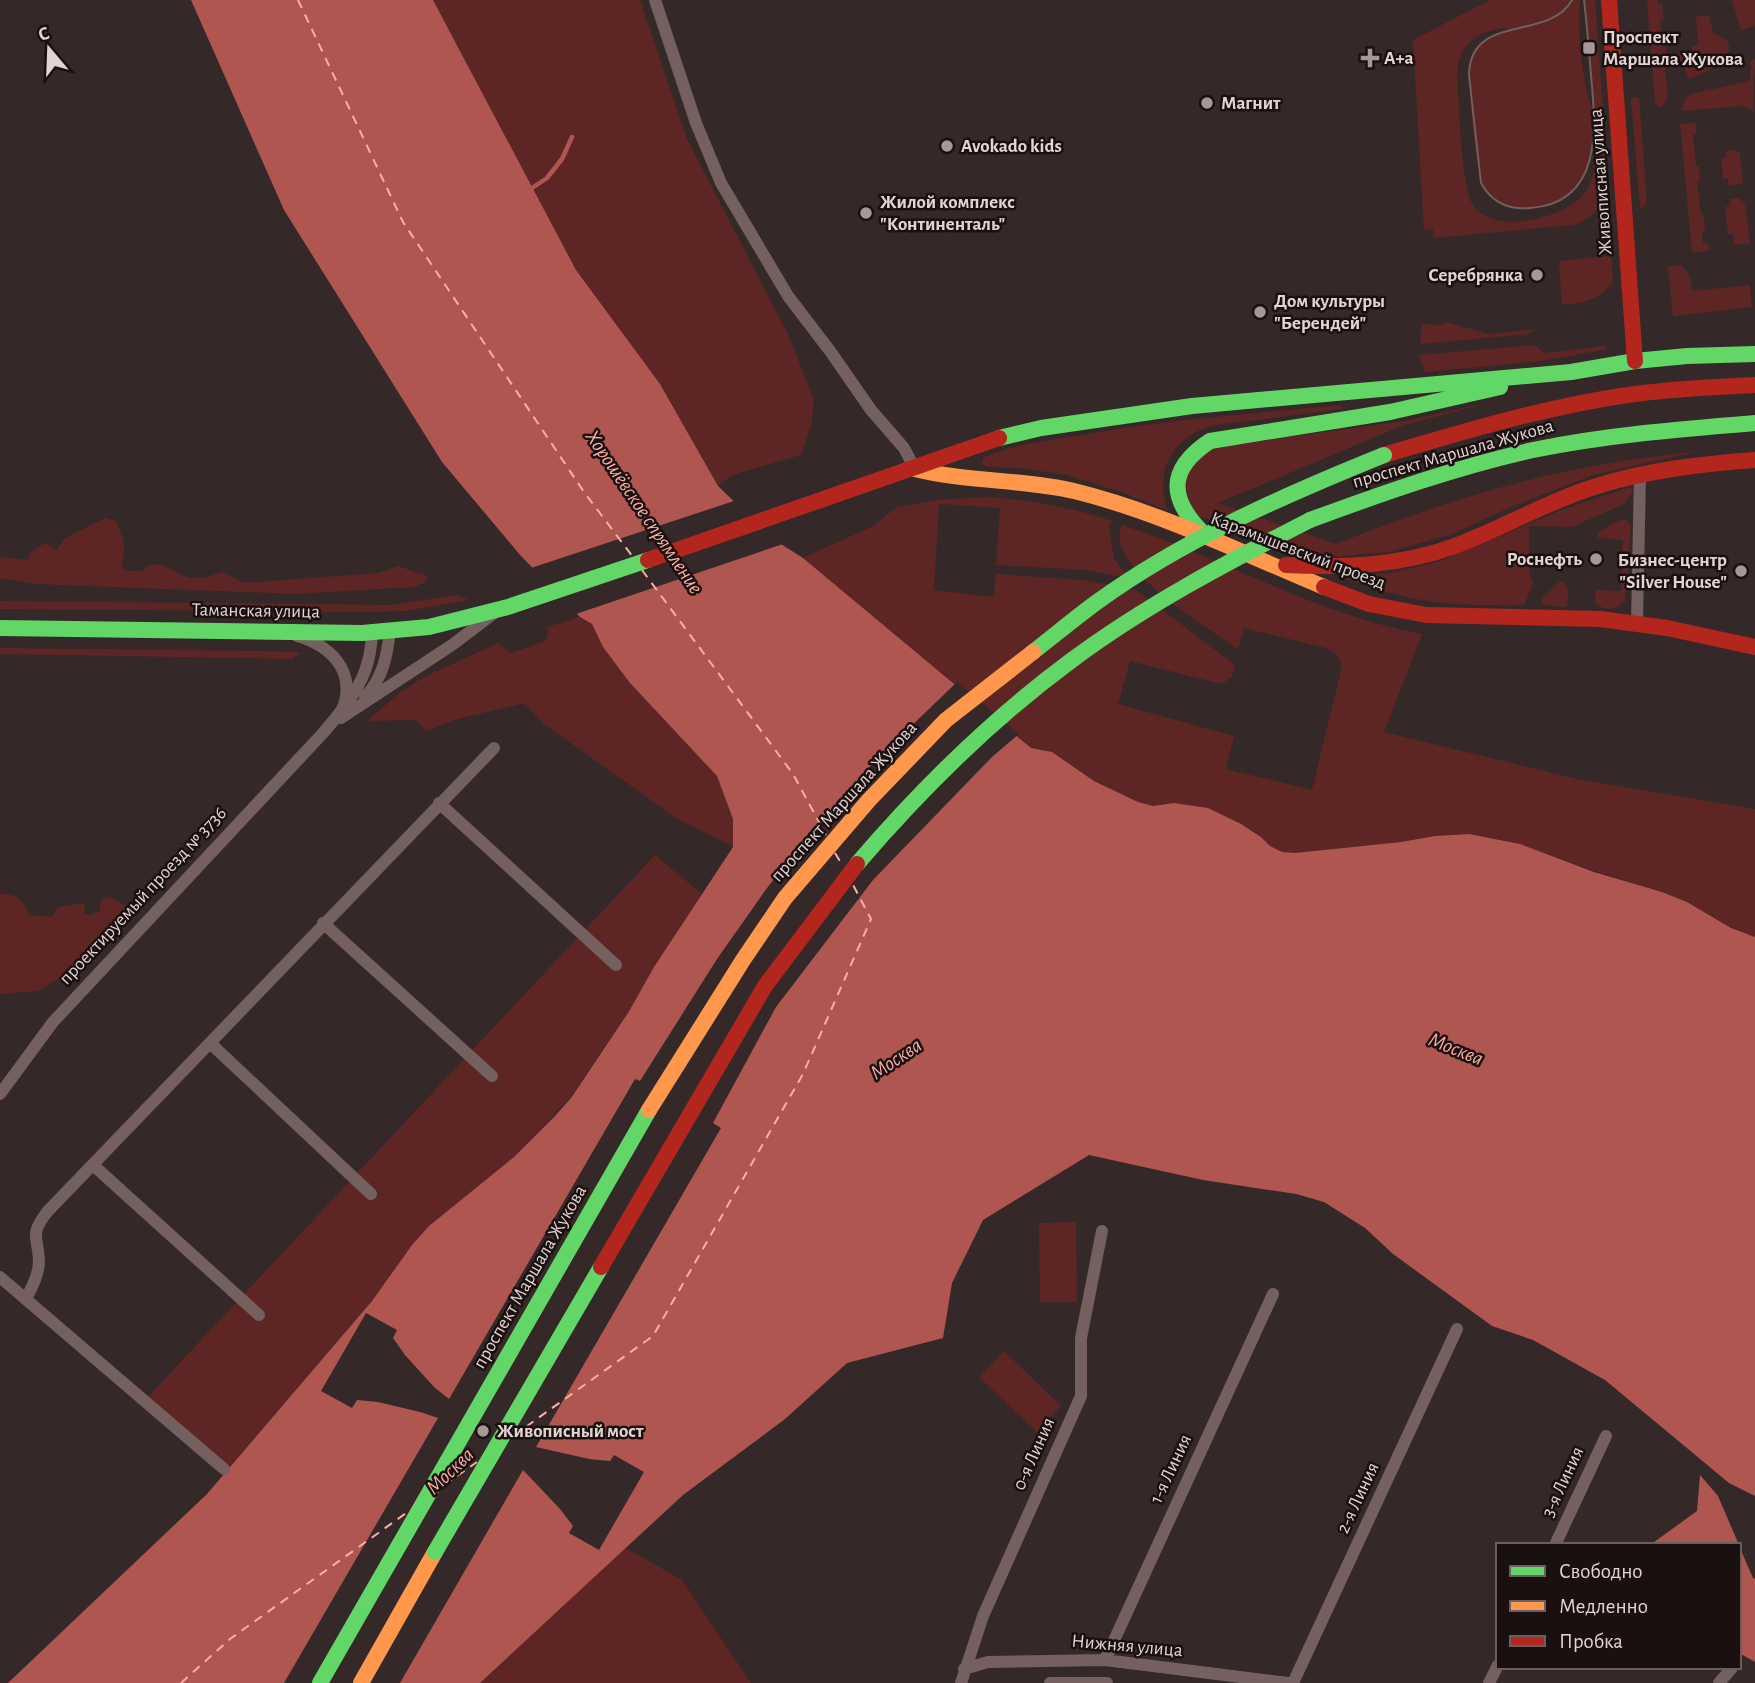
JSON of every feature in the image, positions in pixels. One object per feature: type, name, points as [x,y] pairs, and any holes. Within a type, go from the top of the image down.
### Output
[{"type":"main road","name":"Живописная улица","points":[[1609,0],[1636,361]]},
{"type":"main road","points":[[1213,541],[1191,521],[1181,507],[1177,492],[1178,476],[1184,460],[1195,449],[1210,441],[1390,412],[1571,372],[1636,361],[1755,354]]},
{"type":"main road","points":[[915,469],[999,438],[1115,416],[1192,405],[1571,372]]},
{"type":"main road","name":"проспект Маршала Жукова","points":[[320,1683],[666,1081],[743,960],[785,898],[827,848],[946,720],[1098,601],[1173,554],[1304,487],[1384,455],[1487,424],[1556,407],[1630,394],[1755,384]]},
{"type":"main road","name":"проспект Маршала Жукова","points":[[361,1683],[765,986],[806,927],[845,878],[966,748],[1042,682],[1111,632],[1188,585],[1310,520],[1397,488],[1494,460],[1564,444],[1640,432],[1755,423]]},
{"type":"main road","points":[[1269,563],[1340,567],[1413,558],[1456,545],[1555,500],[1640,474],[1755,460]]},
{"type":"main road","name":"Таманская улица","points":[[0,628],[372,632],[429,627],[504,608],[915,469]]},
{"type":"main road","name":"Карамышевский проезд","points":[[915,469],[943,478],[1024,483],[1086,495],[1124,506],[1336,592],[1384,607],[1424,615],[1580,617],[1637,622],[1755,647]]},
{"type":"street","points":[[655,0],[696,123],[721,183],[788,296],[871,410],[904,448],[915,469]]},
{"type":"street","points":[[1637,622],[1640,474]]},
{"type":"street","points":[[347,709],[452,645],[504,608]]},
{"type":"street","points":[[347,709],[374,687],[383,671],[390,631]]},
{"type":"street","points":[[285,632],[307,639],[337,658],[344,670],[347,709]]},
{"type":"street","points":[[347,709],[368,668],[372,632]]},
{"type":"street","name":"проектируемый проезд № 3736","points":[[0,1094],[53,1022],[347,709]]},
{"type":"street","points":[[26,1299],[34,1284],[39,1263],[35,1241],[38,1225],[47,1212],[494,748]]},
{"type":"street","points":[[439,803],[616,965]]},
{"type":"street","points":[[323,923],[492,1076]]},
{"type":"street","points":[[210,1043],[371,1194]]},
{"type":"street","points":[[93,1165],[258,1315]]},
{"type":"street","name":"0-я Линия","points":[[961,1683],[983,1616],[1081,1396],[1081,1338],[1102,1230]]},
{"type":"street","points":[[0,1276],[224,1469]]},
{"type":"street","name":"1-я Линия","points":[[1105,1660],[1273,1294]]},
{"type":"street","name":"2-я Линия","points":[[1293,1683],[1457,1329]]},
{"type":"street","name":"3-я Линия","points":[[1556,1543],[1606,1436]]},
{"type":"street","name":"Нижняя улица","points":[[964,1669],[988,1662],[1105,1660],[1288,1683]]},
{"type":"street","points":[[1718,1683],[1731,1669]]},
{"type":"street","points":[[1049,1683],[1107,1683]]},
{"type":"shaded area","points":[[433,0],[640,0],[687,139],[789,336],[814,401],[811,426],[801,455],[732,475],[718,486],[660,384],[576,270]]},
{"type":"shaded area","points":[[1490,0],[1580,0],[1581,59],[1594,117],[1584,0],[1595,0],[1609,191],[1599,208],[1590,217],[1573,225],[1434,238],[1433,229],[1424,230],[1413,40]],"holes":[[[1512,28],[1480,45],[1473,55],[1471,65],[1475,146],[1486,191],[1509,207],[1536,208],[1550,204],[1562,198],[1582,178],[1589,162],[1595,133],[1596,148],[1595,165],[1588,188],[1574,203],[1545,217],[1512,222],[1496,220],[1483,214],[1473,205],[1469,195],[1463,162],[1457,73],[1462,52],[1474,38],[1491,31]]]},
{"type":"shaded area","points":[[1647,0],[1658,0],[1658,4],[1662,4],[1664,20],[1660,20],[1661,41],[1665,41],[1667,55],[1693,53],[1692,46],[1698,45],[1696,17],[1709,15],[1713,33],[1727,40],[1730,49],[1718,64],[1689,79],[1683,65],[1665,69],[1668,98],[1660,108],[1655,103]]},
{"type":"shaded area","points":[[1732,0],[1755,0],[1755,26],[1741,30]]},
{"type":"shaded area","points":[[1755,59],[1754,111],[1742,106],[1681,111],[1686,98],[1691,94],[1750,81],[1751,61]]},
{"type":"shaded area","points":[[1639,97],[1647,203],[1640,209],[1631,98]]},
{"type":"shaded area","points":[[1695,123],[1697,134],[1693,135],[1700,181],[1697,182],[1701,215],[1704,215],[1703,243],[1708,243],[1709,251],[1692,252],[1680,124]]},
{"type":"shaded area","points":[[1735,150],[1740,153],[1743,183],[1728,186],[1728,178],[1723,179],[1721,158],[1726,157],[1725,151]]},
{"type":"shaded area","points":[[1738,198],[1745,203],[1750,243],[1734,245],[1733,234],[1728,234],[1725,207],[1730,206],[1730,199]]},
{"type":"shaded area","points":[[1611,256],[1613,281],[1603,293],[1591,299],[1562,305],[1559,261]]},
{"type":"shaded area","points":[[1682,265],[1689,275],[1692,291],[1750,285],[1752,307],[1673,316],[1668,267]]},
{"type":"shaded area","points":[[1447,322],[1488,334],[1536,329],[1529,334],[1420,344],[1422,324],[1441,325]]},
{"type":"shaded area","points":[[1535,345],[1544,353],[1605,346],[1608,349],[1542,361],[1425,372],[1419,355]]},
{"type":"shaded area","points":[[1496,401],[1404,425],[1218,503],[1336,544],[1439,506],[1518,483],[1602,464],[1699,451],[1593,475],[1513,506],[1452,534],[1388,552],[1340,556],[1303,554],[1199,516],[1188,503],[1183,478],[1189,465],[1211,448],[1404,421]]},
{"type":"shaded area","points":[[1341,405],[1341,409],[1222,424],[1196,432],[1177,447],[1166,466],[1163,489],[1168,511],[1127,494],[1067,475],[1020,468],[988,467],[982,464],[983,458],[1017,447],[1109,430]]},
{"type":"shaded area","points":[[1630,487],[1634,490],[1624,504],[1572,527],[1529,526],[1529,572],[1533,582],[1525,604],[1466,605],[1430,601],[1395,594],[1341,577],[1391,573],[1438,562],[1559,511]]},
{"type":"shaded area","points":[[987,497],[1050,505],[1112,521],[1109,526],[1114,559],[1129,578],[1086,570],[996,565],[1000,508],[939,504],[934,590],[993,597],[996,574],[1083,580],[1136,590],[1235,665],[1232,677],[1222,684],[1130,661],[1118,704],[1234,736],[1226,769],[1312,790],[1341,670],[1340,659],[1326,648],[1244,628],[1238,649],[1184,612],[1143,577],[1128,559],[1120,541],[1122,525],[1345,614],[1422,634],[1384,732],[1577,779],[1755,809],[1755,937],[1731,928],[1687,902],[1662,892],[1520,844],[1469,834],[1295,853],[1282,852],[1241,824],[1208,808],[1174,803],[1153,806],[1138,802],[1095,781],[1052,752],[1031,748],[803,558],[873,526],[897,507],[937,500]]},
{"type":"shaded area","points":[[105,518],[116,521],[124,549],[121,566],[127,571],[142,571],[155,564],[195,578],[223,572],[244,583],[378,573],[399,566],[419,574],[424,573],[427,578],[424,583],[413,587],[297,594],[35,584],[0,578],[0,557],[28,560],[31,552],[45,543],[57,550],[65,538]]},
{"type":"shaded area","points":[[1625,519],[1631,526],[1625,601],[1614,609],[1603,608],[1595,603],[1596,590],[1621,591],[1623,540],[1598,538],[1598,533]]},
{"type":"shaded area","points":[[1560,581],[1566,585],[1567,607],[1542,605],[1542,599]]},
{"type":"shaded area","points":[[456,595],[469,600],[406,611],[0,609],[0,601],[392,605]]},
{"type":"shaded area","points":[[580,617],[592,624],[603,647],[630,683],[717,776],[733,819],[733,846],[679,820],[544,724],[524,703],[454,720],[426,731],[416,720],[367,721],[422,678],[498,643],[511,653],[545,641],[548,631],[544,628]]},
{"type":"shaded area","points":[[0,648],[300,652],[293,659],[0,654]]},
{"type":"shaded area","points":[[655,855],[702,894],[654,967],[628,1013],[570,1098],[514,1157],[429,1226],[372,1301],[227,1471],[144,1401]]},
{"type":"shaded area","points":[[0,894],[19,898],[29,915],[52,917],[58,907],[85,903],[84,914],[90,915],[100,911],[101,900],[110,897],[128,907],[126,922],[94,957],[38,991],[0,994]]},
{"type":"shaded area","points":[[1076,1222],[1077,1302],[1040,1302],[1039,1223]]},
{"type":"shaded area","points":[[1004,1351],[1061,1406],[1037,1432],[979,1377]]},
{"type":"shaded area","points":[[626,1548],[682,1580],[751,1683],[480,1683]]},
{"type":"water","points":[[191,0],[433,0],[576,270],[660,384],[718,486],[773,539],[803,558],[1031,748],[1052,752],[1094,781],[1138,802],[1153,806],[1174,803],[1208,808],[1241,824],[1282,852],[1295,853],[1469,834],[1520,844],[1594,872],[1662,892],[1687,902],[1731,928],[1755,937],[1755,1496],[1729,1483],[1605,1380],[1533,1340],[1492,1326],[1393,1254],[1365,1228],[1324,1202],[1296,1194],[1203,1180],[1089,1155],[983,1220],[952,1283],[943,1338],[847,1363],[785,1419],[683,1495],[480,1683],[8,1683],[207,1494],[372,1301],[429,1226],[514,1157],[571,1098],[733,847],[733,819],[717,776],[630,683],[603,647],[592,624],[580,617],[521,556],[442,462],[284,210]]},
{"type":"water","points":[[1700,1475],[1718,1496],[1738,1543],[1653,1543],[1697,1511]]},
{"type":"water","points":[[1741,1551],[1755,1579],[1755,1662],[1741,1654]]},
{"type":"pier","points":[[737,500],[775,537],[786,543],[573,615],[528,569]]},
{"type":"pier","name":"Живописный мост","points":[[957,682],[1019,734],[992,757],[873,880],[776,1007],[713,1123],[721,1128],[536,1447],[589,1459],[610,1461],[614,1455],[644,1472],[599,1550],[569,1533],[573,1526],[523,1470],[400,1683],[284,1683],[438,1418],[378,1402],[357,1400],[352,1408],[321,1391],[366,1313],[397,1330],[393,1338],[405,1355],[434,1387],[449,1399],[635,1079],[640,1081],[717,959],[767,888],[820,822],[876,760]]},
{"type":"waterway","points":[[529,190],[547,178],[562,159],[572,137]]},
{"type":"ferry route","points":[[298,0],[403,222],[584,492],[633,557]]},
{"type":"ferry route","points":[[642,570],[793,774],[826,835]]},
{"type":"ferry route","points":[[835,853],[843,866]]},
{"type":"ferry route","points":[[513,1436],[653,1336],[803,1074],[871,919],[852,883]]},
{"type":"ferry route","points":[[444,1485],[477,1462]]},
{"type":"ferry route","points":[[181,1683],[230,1639],[409,1511]]},
{"type":"tram line","points":[[1572,0],[1561,13],[1546,21],[1496,35],[1482,43],[1473,55],[1469,75],[1481,183],[1490,196],[1508,206],[1530,208],[1554,203],[1571,193],[1583,178],[1590,160],[1594,117],[1584,0]]},
{"type":"traffic: fast","points":[[999,438],[1041,428],[1192,406],[1571,372],[1635,361],[1687,356],[1755,354]]},
{"type":"traffic: fast","points":[[1205,535],[1184,510],[1178,486],[1186,463],[1210,441],[1390,412],[1500,387]]},
{"type":"traffic: fast","points":[[1310,520],[1420,481],[1533,450],[1616,436],[1755,423]]},
{"type":"traffic: fast","points":[[1033,652],[1130,579],[1200,538],[1273,502],[1384,455]]},
{"type":"traffic: fast","points":[[857,864],[907,808],[986,730],[1072,660],[1158,603],[1310,520]]},
{"type":"traffic: fast","points":[[0,628],[362,633],[429,627],[508,607],[648,560]]},
{"type":"traffic: fast","points":[[320,1683],[649,1110]]},
{"type":"traffic: fast","points":[[435,1552],[601,1267]]},
{"type":"traffic: slow","points":[[915,469],[1054,487],[1106,500],[1200,534],[1324,587]]},
{"type":"traffic: slow","points":[[649,1110],[785,898],[869,800],[946,720],[1033,652]]},
{"type":"traffic: slow","points":[[361,1683],[435,1552]]},
{"type":"traffic: jam","points":[[1609,0],[1635,361]]},
{"type":"traffic: jam","points":[[1384,455],[1512,419],[1577,404],[1657,391],[1755,385]]},
{"type":"traffic: jam","points":[[648,560],[999,438]]},
{"type":"traffic: jam","points":[[1286,565],[1350,566],[1413,558],[1455,546],[1561,499],[1616,480],[1675,468],[1755,460]]},
{"type":"traffic: jam","points":[[1324,587],[1369,604],[1426,615],[1600,619],[1667,628],[1755,647]]},
{"type":"traffic: jam","points":[[601,1267],[765,986],[857,864]]},
{"type":"place","name":"Проспект Маршала Жукова","points":[[1589,48]]},
{"type":"place","name":"А+а","points":[[1370,58]]},
{"type":"place","name":"Магнит","points":[[1207,103]]},
{"type":"place","name":"Avokado kids","points":[[947,146]]},
{"type":"place","name":"Жилой комплекс \"Континенталь\"","points":[[866,213]]},
{"type":"place","name":"Серебрянка","points":[[1537,275]]},
{"type":"place","name":"Дом культуры \"Берендей\"","points":[[1260,312]]},
{"type":"place","name":"Роснефть","points":[[1596,559]]},
{"type":"place","name":"Бизнес-центр \"Silver House\"","points":[[1741,571]]},
{"type":"place","name":"Живописный мост","points":[[483,1431]]},
{"type":"water label","name":"Хорошёвское спрямление","points":[[644,512]]},
{"type":"water label","name":"Москва","points":[[1456,1049]]},
{"type":"water label","name":"Москва","points":[[896,1059]]},
{"type":"water label","name":"Москва","points":[[450,1471]]}]
